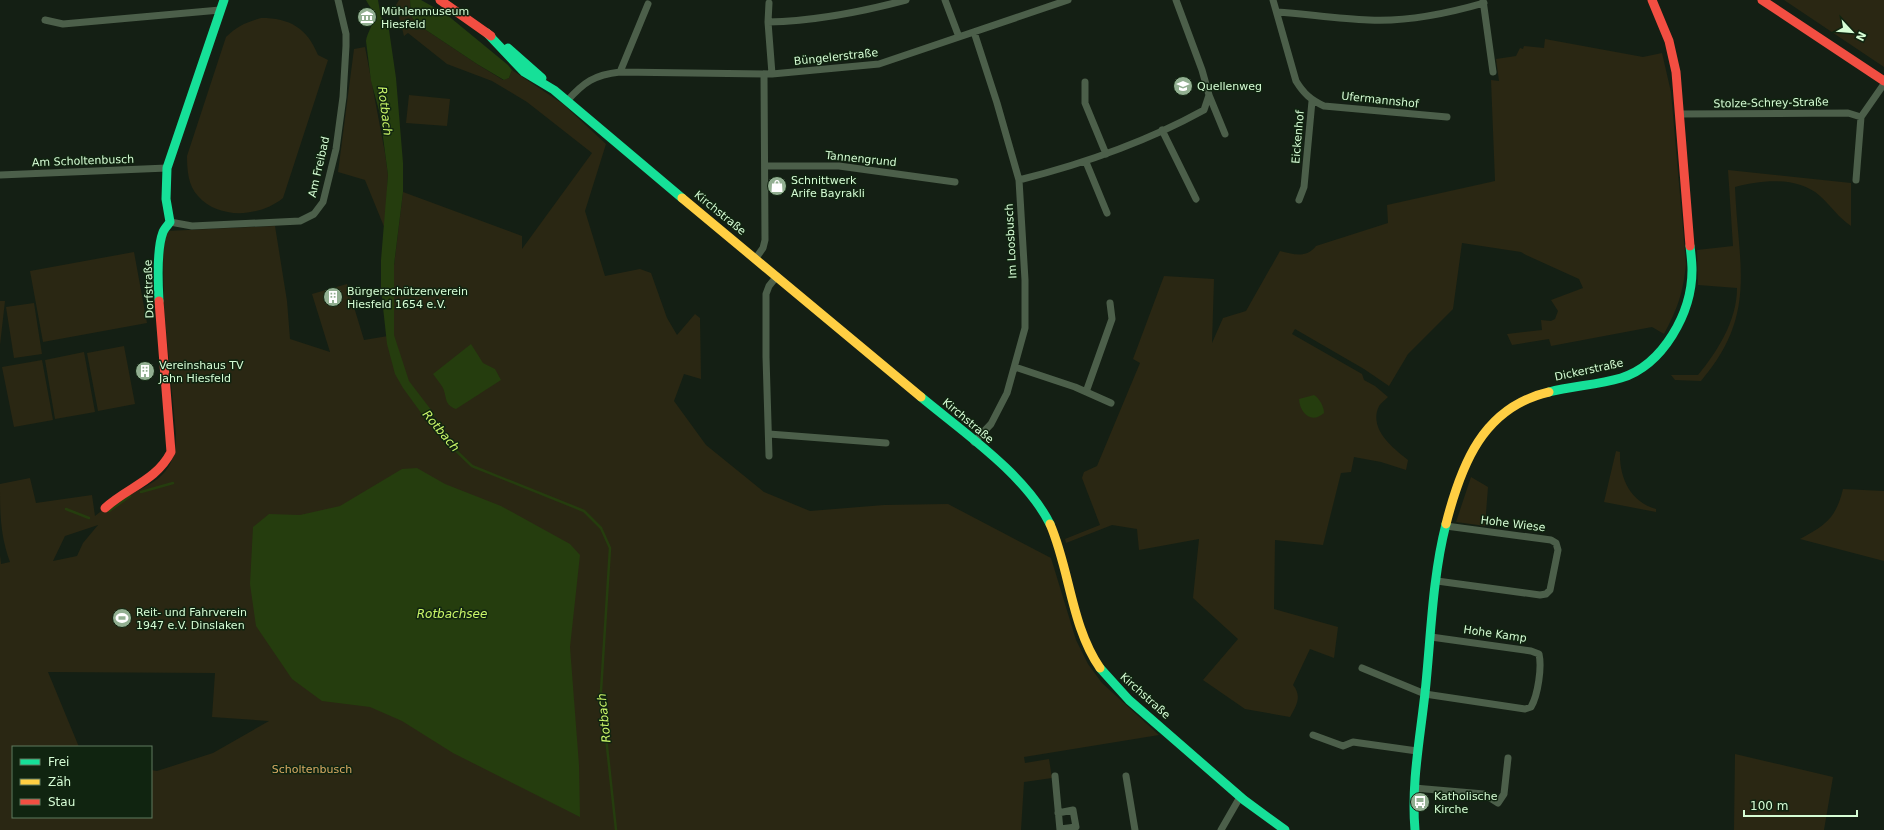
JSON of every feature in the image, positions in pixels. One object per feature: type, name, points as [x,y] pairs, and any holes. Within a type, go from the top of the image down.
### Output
[{"type":"street","points":[[170,222],[166,199],[167,168],[224,0]]},
{"type":"street","name":"Am Freibad","points":[[170,222],[192,226],[288,222],[300,221],[314,214],[323,202],[329,180],[336,149],[342,97],[346,34],[338,0]]},
{"type":"street","name":"Kirchstraße","points":[[440,0],[487,33],[524,72],[554,90],[756,258],[1023,484],[1037,501],[1050,524],[1088,647],[1100,668],[1124,695],[1240,797],[1285,830]]},
{"type":"street","points":[[768,22],[794,22],[863,11],[906,0]]},
{"type":"street","points":[[946,0],[959,37]]},
{"type":"street","name":"Büngelerstraße","points":[[567,101],[582,85],[596,76],[620,72],[772,74],[879,64],[1068,0]]},
{"type":"street","points":[[1176,0],[1202,70],[1209,95],[1225,134]]},
{"type":"street","name":"Eickenhof","points":[[1273,0],[1296,81],[1302,92],[1312,101],[1304,187],[1299,200]]},
{"type":"street","name":"Dickerstraße","points":[[1414,828],[1414,788],[1437,581],[1446,526],[1454,492],[1470,452],[1489,427],[1510,407],[1529,397],[1552,390],[1622,378],[1636,371],[1652,360],[1664,349],[1674,333],[1687,303],[1692,271],[1681,114],[1676,72],[1669,41],[1652,0]]},
{"type":"street","points":[[1762,0],[1884,82],[1861,117],[1856,180]]},
{"type":"street","points":[[1277,12],[1369,20],[1406,19],[1440,15],[1484,2],[1493,72]]},
{"type":"street","points":[[769,3],[768,22],[772,74]]},
{"type":"street","points":[[620,72],[648,4]]},
{"type":"street","points":[[45,20],[63,24],[220,10]]},
{"type":"street","name":"Im Loosbusch","points":[[974,32],[997,103],[1019,180],[1024,272],[1025,328],[1007,393],[991,424],[974,442]]},
{"type":"street","points":[[756,258],[763,248],[765,240],[764,74]]},
{"type":"street","points":[[1085,82],[1085,103],[1106,154]]},
{"type":"street","points":[[1019,180],[1086,162],[1162,130],[1204,110],[1209,95]]},
{"type":"street","name":"Ufermannshof","points":[[1312,101],[1324,106],[1447,118]]},
{"type":"street","name":"Stolze-Schrey-Straße","points":[[1681,114],[1848,113],[1861,117]]},
{"type":"street","points":[[1162,130],[1196,199]]},
{"type":"street","points":[[1086,162],[1107,213]]},
{"type":"street","name":"Tannengrund","points":[[765,166],[839,166],[955,182]]},
{"type":"street","name":"Am Scholtenbusch","points":[[0,175],[167,168]]},
{"type":"street","name":"Dorfstraße","points":[[105,508],[119,495],[134,489],[156,474],[168,459],[171,452],[158,282],[161,244],[164,232],[170,222]]},
{"type":"street","points":[[769,456],[765,343],[766,294],[769,286],[776,276]]},
{"type":"street","points":[[1086,392],[1112,319],[1110,303]]},
{"type":"street","points":[[1014,367],[1086,392],[1111,403]]},
{"type":"street","points":[[768,434],[886,443]]},
{"type":"street","name":"Hohe Wiese","points":[[1437,581],[1540,595],[1546,594],[1550,590],[1558,550],[1556,543],[1551,540],[1446,526]]},
{"type":"street","name":"Hohe Kamp","points":[[1425,694],[1525,709],[1531,707],[1535,701],[1541,663],[1538,654],[1531,651],[1431,637]]},
{"type":"street","points":[[1362,668],[1417,689],[1425,694]]},
{"type":"street","points":[[1313,735],[1343,746],[1353,742],[1418,751]]},
{"type":"street","points":[[1414,788],[1484,794],[1498,803],[1504,794],[1508,758]]},
{"type":"street","points":[[1054,776],[1058,813],[1060,830],[1076,827],[1073,810],[1058,813]]},
{"type":"street","points":[[1126,776],[1135,830]]},
{"type":"street","points":[[1221,830],[1240,797]]},
{"type":"green space","name":"Scholtenbusch","points":[[399,0],[410,0],[411,16],[417,24],[503,80],[509,78],[512,70],[563,104],[606,144],[585,211],[605,276],[640,269],[651,273],[667,318],[677,335],[695,314],[700,318],[701,379],[684,374],[674,401],[706,445],[764,492],[810,511],[884,505],[948,504],[1051,558],[1076,640],[1088,664],[1102,683],[1159,735],[1024,757],[1025,763],[1049,759],[1052,778],[1024,782],[1021,830],[0,830],[0,555],[1,564],[10,562],[2,533],[0,484],[30,478],[36,503],[92,495],[95,516],[115,502],[158,479],[171,462],[175,450],[176,435],[164,307],[163,255],[166,231],[275,226],[287,301],[290,339],[330,352],[312,294],[347,284],[364,340],[394,335],[394,265],[403,192],[522,236],[522,249],[592,153],[527,102],[492,81],[447,64],[408,33],[404,36],[396,5]],"holes":[[[98,525],[83,543],[77,556],[53,561],[65,536]],[[48,672],[215,673],[212,717],[269,721],[213,753],[157,771],[152,770],[152,818],[12,818],[12,746],[79,746]]]},
{"type":"green space","points":[[1784,0],[1884,0],[1884,67]]},
{"type":"green space","points":[[261,18],[281,20],[296,26],[309,38],[318,55],[328,60],[283,198],[263,209],[252,212],[228,212],[207,204],[195,192],[190,182],[187,156],[226,37],[242,25]]},
{"type":"green space","points":[[1545,39],[1643,57],[1662,53],[1671,92],[1686,264],[1679,300],[1673,316],[1664,334],[1652,327],[1551,346],[1549,339],[1512,345],[1507,334],[1542,330],[1541,320],[1551,321],[1555,319],[1558,311],[1551,300],[1583,288],[1579,279],[1521,252],[1462,243],[1453,309],[1408,354],[1389,386],[1364,369],[1295,329],[1292,334],[1362,374],[1364,380],[1375,386],[1388,397],[1379,406],[1376,414],[1379,430],[1389,444],[1408,460],[1406,470],[1381,462],[1354,457],[1351,472],[1341,473],[1323,545],[1275,540],[1274,609],[1338,627],[1334,658],[1310,649],[1293,685],[1296,689],[1298,701],[1290,717],[1245,709],[1203,680],[1238,639],[1193,598],[1199,539],[1139,550],[1137,529],[1112,525],[1066,543],[1065,539],[1100,525],[1082,478],[1084,472],[1097,466],[1140,363],[1133,359],[1164,276],[1214,279],[1212,343],[1223,318],[1246,311],[1280,251],[1294,254],[1308,253],[1316,246],[1388,223],[1387,205],[1495,181],[1491,80],[1499,81],[1496,59],[1516,56],[1520,48],[1523,49],[1524,46],[1544,48]]},
{"type":"green space","points":[[365,47],[388,175],[385,229],[365,180],[338,172],[354,49]]},
{"type":"green space","points":[[409,95],[450,99],[447,126],[406,123]]},
{"type":"green space","points":[[1728,170],[1851,183],[1851,226],[1820,196],[1801,185],[1779,181],[1768,181],[1735,187],[1741,265],[1738,311],[1731,334],[1719,357],[1701,381],[1675,380],[1671,375],[1698,375],[1713,356],[1725,334],[1734,312],[1737,288],[1698,285],[1697,250],[1733,246]]},
{"type":"green space","points":[[134,252],[147,323],[43,342],[30,271]]},
{"type":"green space","points":[[0,301],[5,301],[0,345]]},
{"type":"green space","points":[[34,303],[42,354],[14,358],[6,307]]},
{"type":"green space","points":[[124,346],[135,404],[98,411],[87,353]]},
{"type":"green space","points":[[84,352],[95,412],[55,419],[45,360]]},
{"type":"green space","points":[[42,360],[53,420],[14,427],[2,367]]},
{"type":"green space","points":[[1616,451],[1620,452],[1620,461],[1624,479],[1628,487],[1639,501],[1656,509],[1656,512],[1604,502]]},
{"type":"green space","points":[[1471,477],[1488,487],[1485,526],[1456,522]]},
{"type":"green space","points":[[1843,489],[1884,491],[1884,561],[1800,539],[1829,520],[1837,507]]},
{"type":"green space","points":[[1735,754],[1833,777],[1824,830],[1734,830]]},
{"type":"water","points":[[366,0],[378,0],[381,17],[389,30],[396,78],[403,163],[403,192],[394,265],[394,335],[409,381],[435,415],[427,421],[403,388],[395,374],[387,344],[381,289],[381,260],[388,175],[380,114],[371,81],[366,41],[373,22],[374,14]]},
{"type":"water","points":[[410,0],[421,0],[446,14],[508,65],[512,70],[509,78],[504,80],[417,24],[411,16]]},
{"type":"water","points":[[471,344],[483,363],[495,369],[501,380],[456,409],[449,405],[443,388],[433,374]]},
{"type":"water","points":[[1314,395],[1321,402],[1324,413],[1315,418],[1307,416],[1304,413],[1299,399]]},
{"type":"water","name":"Rotbachsee","points":[[417,468],[445,484],[501,506],[570,544],[580,555],[570,647],[579,765],[580,817],[453,753],[402,721],[370,707],[322,701],[292,679],[256,626],[250,584],[253,527],[269,514],[300,515],[340,506],[402,469]]},
{"type":"waterway","name":"Rotbach","points":[[429,417],[448,443],[472,466],[584,511],[601,528],[610,548],[601,691],[616,830]]},
{"type":"waterway","points":[[141,492],[173,483]]},
{"type":"waterway","points":[[109,511],[130,496]]},
{"type":"waterway","points":[[66,509],[89,518]]},
{"type":"traffic: fast","points":[[159,301],[158,276],[161,239],[165,228],[170,222],[166,199],[167,168],[224,0]]},
{"type":"traffic: fast","points":[[487,33],[524,72],[554,90],[682,198]]},
{"type":"traffic: fast","points":[[508,48],[542,78]]},
{"type":"traffic: fast","points":[[1549,392],[1621,378],[1650,362],[1672,335],[1681,320],[1687,303],[1691,286],[1692,270],[1690,246]]},
{"type":"traffic: fast","points":[[921,397],[974,439],[1009,471],[1039,506],[1050,524]]},
{"type":"traffic: fast","points":[[1415,830],[1415,779],[1425,693],[1432,608],[1441,545],[1446,524]]},
{"type":"traffic: fast","points":[[1100,668],[1129,700],[1244,800],[1285,830]]},
{"type":"traffic: slow","points":[[682,198],[921,397]]},
{"type":"traffic: slow","points":[[1446,524],[1459,481],[1468,460],[1478,442],[1491,425],[1507,411],[1526,400],[1549,392]]},
{"type":"traffic: slow","points":[[1050,524],[1057,542],[1083,634],[1090,652],[1100,668]]},
{"type":"traffic: jam","points":[[440,0],[491,36]]},
{"type":"traffic: jam","points":[[1652,0],[1669,41],[1676,72],[1690,246]]},
{"type":"traffic: jam","points":[[1762,0],[1884,81]]},
{"type":"traffic: jam","points":[[105,508],[150,477],[165,462],[171,452],[159,301]]},
{"type":"place","name":"Mühlenmuseum Hiesfeld","points":[[367,17]]},
{"type":"place","name":"Quellenweg","points":[[1183,86]]},
{"type":"place","name":"Schnittwerk Arife Bayrakli","points":[[777,186]]},
{"type":"place","name":"Bürgerschützenverein Hiesfeld 1654 e.V.","points":[[333,297]]},
{"type":"place","name":"Vereinshaus TV Jahn Hiesfeld","points":[[145,371]]},
{"type":"place","name":"Reit- und Fahrverein 1947 e.V. Dinslaken","points":[[122,618]]},
{"type":"place","name":"Katholische Kirche","points":[[1420,802]]}]
